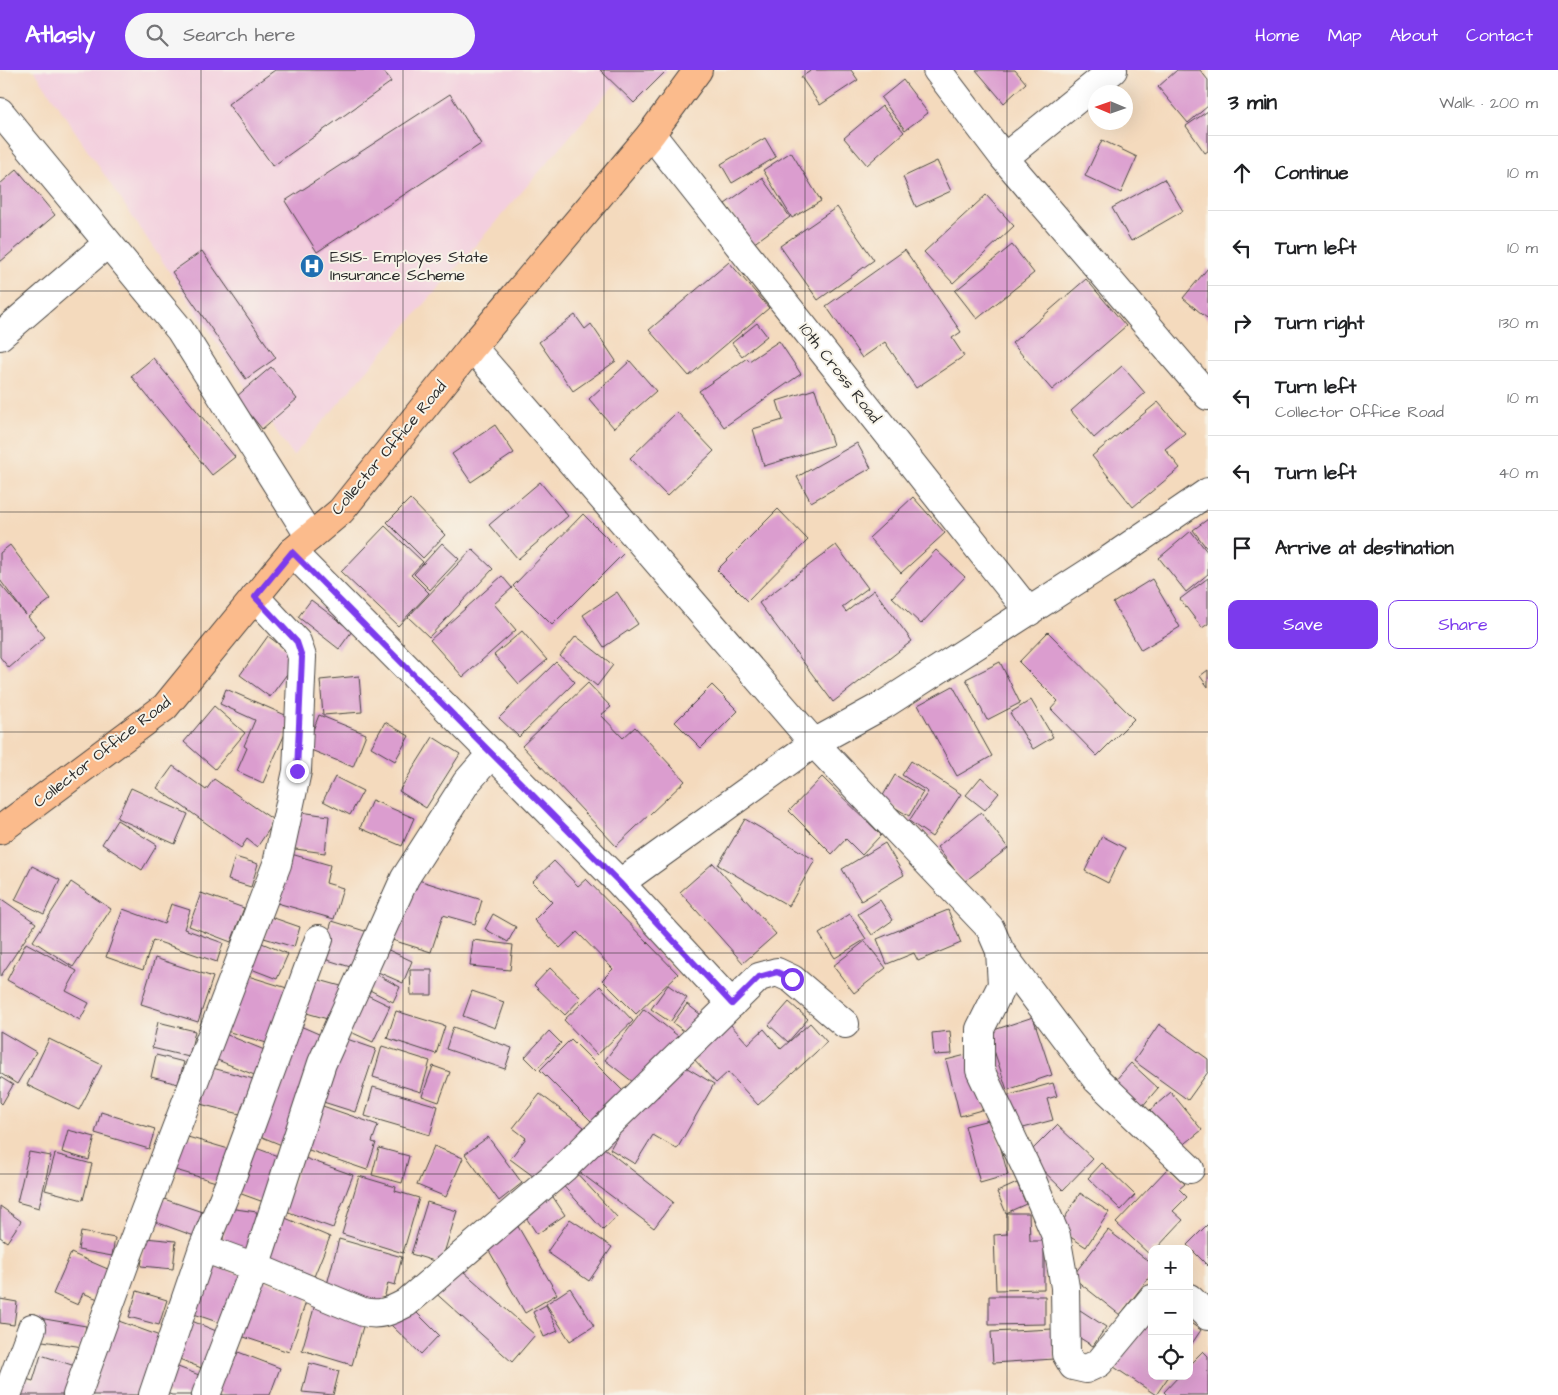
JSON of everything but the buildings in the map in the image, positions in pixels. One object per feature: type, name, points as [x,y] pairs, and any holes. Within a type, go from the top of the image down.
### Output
[{"type":"main road","name":"Collector Office Road","points":[[0,830],[165,707],[301,544],[341,511],[472,347],[650,134],[698,70]]},
{"type":"street","points":[[937,70],[1004,158],[1208,396]]},
{"type":"street","points":[[1004,158],[1113,70]]},
{"type":"street","points":[[0,112],[180,330],[301,544],[492,753],[620,883],[732,1004]]},
{"type":"street","name":"10th Cross Road","points":[[650,134],[1029,612]]},
{"type":"street","points":[[0,336],[108,242]]},
{"type":"street","points":[[472,347],[814,743],[990,928],[1000,951],[1097,1080],[1190,1169]]},
{"type":"street","points":[[620,883],[814,743],[885,704],[1110,560],[1208,492]]},
{"type":"street","points":[[77,1395],[126,1260],[277,864],[297,771],[302,657],[297,642],[255,597]]},
{"type":"street","points":[[206,1395],[255,1267],[322,1063],[405,878],[466,783],[492,753]]},
{"type":"street","points":[[153,1395],[203,1248],[230,1182],[319,939]]},
{"type":"street","points":[[1000,951],[1002,985],[980,1029],[980,1070],[1056,1236],[1065,1287],[1066,1354],[1073,1366],[1086,1369],[1099,1364],[1148,1304]]},
{"type":"street","points":[[203,1248],[255,1267],[363,1312],[376,1315],[392,1311],[406,1303],[565,1167],[759,977],[777,972],[792,979],[844,1024]]},
{"type":"street","points":[[1193,1302],[1208,1316]]},
{"type":"street","points":[[7,1395],[32,1328]]},
{"type":"shaded area","name":"ESIS- Employes State Insurance Scheme","points":[[34,70],[619,70],[623,75],[293,456]]},
{"type":"place","name":"ESIS- Employes State Insurance Scheme","points":[[312,266]]},
{"type":"route","points":[[297,771],[302,657],[297,642],[255,597],[292,552],[620,883],[732,1004],[759,977],[777,972],[792,979]]}]
